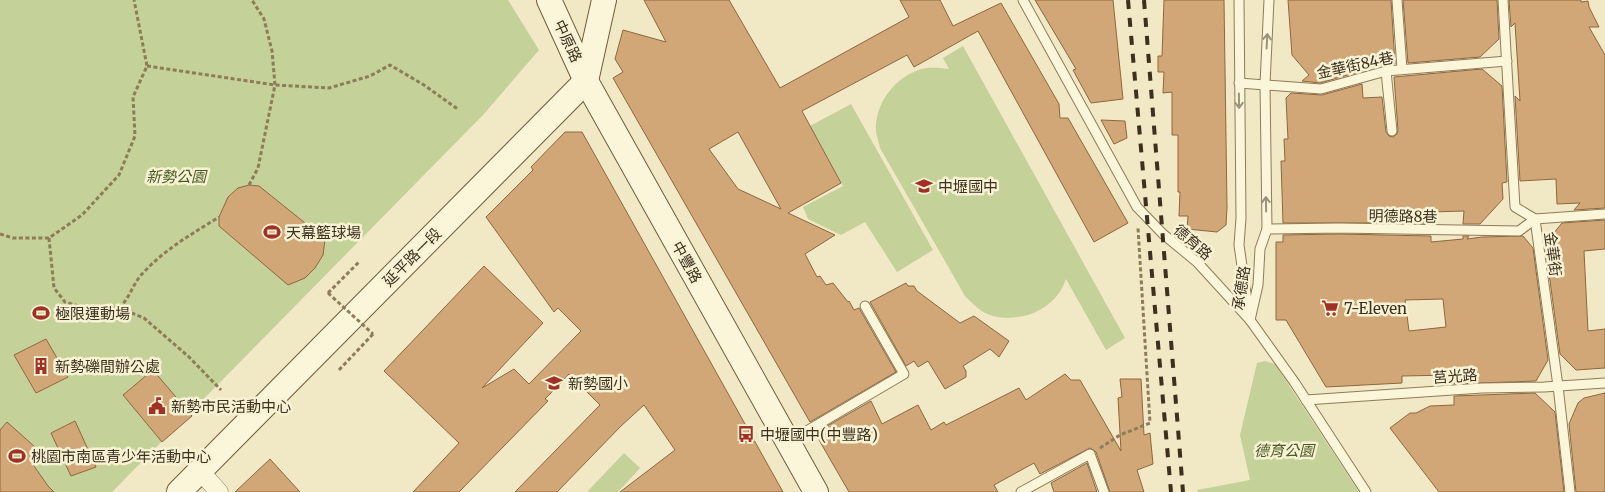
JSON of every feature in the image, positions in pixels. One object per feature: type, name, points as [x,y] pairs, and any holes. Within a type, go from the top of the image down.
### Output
[{"type":"main road","name":"中原路","points":[[549,0],[586,81]]},
{"type":"main road","points":[[586,81],[604,0]]},
{"type":"main road","name":"中豐路","points":[[586,81],[788,442],[810,486]]},
{"type":"main road","name":"延平路一段","points":[[179,492],[586,81]]},
{"type":"street","points":[[200,471],[219,492]]},
{"type":"lane","name":"德育路","points":[[1024,0],[1137,207],[1162,234],[1198,262],[1250,320],[1306,400],[1366,492]]},
{"type":"lane","name":"承德路","points":[[1240,0],[1239,245],[1250,320]]},
{"type":"lane","name":"承德路","points":[[1250,320],[1258,285],[1260,249],[1267,229],[1265,84],[1269,0]]},
{"type":"lane","points":[[1397,0],[1402,69]]},
{"type":"lane","name":"金華街","points":[[1502,0],[1515,207],[1535,219],[1558,386],[1570,492]]},
{"type":"lane","name":"金華街84巷","points":[[1239,83],[1321,89],[1386,71],[1507,61]]},
{"type":"lane","points":[[1386,71],[1392,131]]},
{"type":"lane","points":[[1535,219],[1605,214]]},
{"type":"lane","name":"明德路8巷","points":[[1267,229],[1339,228],[1519,231],[1535,219]]},
{"type":"lane","points":[[788,442],[904,374],[865,306]]},
{"type":"lane","name":"莒光路","points":[[1306,400],[1482,388],[1605,383]]},
{"type":"lane","points":[[1021,492],[1090,454],[1104,492]]},
{"type":"lane","points":[[810,486],[828,492]]},
{"type":"path","points":[[0,234],[12,238],[49,238],[82,215],[119,174],[135,136],[133,97],[147,66],[134,0]]},
{"type":"path","points":[[250,185],[258,168],[275,85],[272,50],[264,19],[252,0]]},
{"type":"path","points":[[147,66],[275,85],[328,88],[370,76],[390,65],[424,85],[459,110]]},
{"type":"path","points":[[1090,454],[1120,435],[1150,423],[1137,207]]},
{"type":"path","points":[[119,308],[127,301],[142,274],[168,249],[219,216]]},
{"type":"path","points":[[49,238],[54,288],[65,302],[89,309],[119,308],[144,318],[189,357],[221,390]]},
{"type":"path","points":[[339,370],[373,334],[328,293],[359,262]]},
{"type":"green space","name":"新勢公園","points":[[0,0],[508,0],[539,50],[483,115],[112,492],[0,492]]},
{"type":"green space","points":[[963,46],[1125,338],[1106,350],[1066,279],[1060,291],[1046,306],[1021,317],[1002,318],[989,315],[974,305],[965,296],[880,148],[876,132],[876,122],[888,93],[903,78],[921,69],[949,69],[943,58]]},
{"type":"green space","points":[[851,104],[933,250],[897,272],[865,222],[841,235],[808,219],[803,207],[843,186],[810,126]]},
{"type":"green space","name":"德育公園","points":[[1265,361],[1275,364],[1359,492],[1198,492],[1197,490],[1250,480],[1240,435],[1257,363]]},
{"type":"green space","points":[[624,453],[640,468],[618,492],[587,492]]},
{"type":"building","points":[[644,0],[729,0],[780,88],[909,17],[900,0],[940,0],[953,26],[1001,3],[1059,104],[1060,118],[1068,118],[1128,223],[1094,242],[978,31],[914,67],[907,55],[802,111],[841,183],[788,213],[835,235],[805,254],[817,277],[820,276],[826,285],[833,283],[849,301],[854,310],[859,308],[896,372],[810,422],[613,78],[623,72],[615,59],[623,30],[666,42]],"holes":[[[738,132],[781,209],[738,189],[709,149]]]},
{"type":"building","points":[[1035,0],[1113,0],[1123,99],[1091,103],[1073,70],[1076,69]]},
{"type":"building","points":[[1164,0],[1224,0],[1227,208],[1226,225],[1217,232],[1187,229],[1188,216],[1179,216],[1178,135],[1172,135],[1172,92],[1163,93],[1164,72],[1158,72],[1158,56],[1162,56]]},
{"type":"building","points":[[1288,0],[1391,0],[1395,64],[1393,64],[1393,60],[1361,63],[1362,71],[1320,83],[1302,81],[1309,75],[1292,55]]},
{"type":"building","points":[[1403,0],[1497,0],[1499,39],[1480,57],[1408,63]]},
{"type":"building","points":[[1509,0],[1588,1],[1599,27],[1589,27],[1605,55],[1605,208],[1574,210],[1580,203],[1557,204],[1556,179],[1520,181],[1515,96],[1520,101],[1515,23],[1511,27]]},
{"type":"building","points":[[1482,69],[1502,86],[1507,182],[1502,183],[1503,199],[1480,224],[1463,224],[1464,211],[1430,212],[1430,223],[1283,223],[1281,161],[1285,161],[1284,139],[1288,139],[1286,98],[1291,93],[1322,95],[1362,84],[1363,98],[1382,97],[1386,132],[1389,136],[1393,137],[1397,134],[1398,130],[1394,77]]},
{"type":"building","points":[[1101,120],[1125,121],[1127,138],[1114,144]]},
{"type":"building","points":[[565,132],[582,132],[783,492],[620,492],[675,450],[644,405],[557,492],[515,492],[600,405],[569,374],[545,399],[548,401],[459,492],[413,492],[459,443],[384,371],[484,266],[543,323],[482,388],[514,369],[529,384],[581,331],[558,308],[554,312],[486,217],[533,170],[531,167]]},
{"type":"building","name":"天幕籃球場","points":[[249,185],[259,186],[325,239],[323,255],[315,268],[305,278],[288,285],[219,226],[219,217],[228,197],[238,188]]},
{"type":"building","points":[[1605,220],[1605,249],[1584,251],[1588,331],[1605,329],[1605,368],[1576,370],[1560,354],[1545,244],[1562,223]]},
{"type":"building","points":[[1283,235],[1431,236],[1431,242],[1463,239],[1463,236],[1469,236],[1467,239],[1523,236],[1533,248],[1548,360],[1536,381],[1454,384],[1453,375],[1402,376],[1402,383],[1326,387],[1286,320],[1276,320],[1276,242],[1283,242]],"holes":[[[1443,299],[1446,327],[1409,331],[1405,300]]]},
{"type":"building","points":[[906,283],[908,286],[914,286],[917,291],[960,323],[974,316],[1009,341],[999,357],[990,349],[963,366],[966,371],[966,377],[945,389],[928,361],[918,367],[914,361],[906,366],[870,302]]},
{"type":"building","name":"新勢礫間辦公處","points":[[46,339],[68,377],[36,393],[14,355]]},
{"type":"building","name":"新勢市民活動中心","points":[[153,370],[192,416],[162,442],[123,395]]},
{"type":"building","points":[[1065,374],[1071,380],[1080,380],[1121,451],[1118,398],[1122,397],[1120,379],[1141,379],[1144,435],[1150,433],[1153,464],[1137,470],[1144,492],[1110,492],[1096,452],[1090,448],[1040,474],[1034,463],[994,485],[998,492],[849,492],[815,433],[871,401],[882,424],[918,405],[931,430],[944,422],[946,425],[1019,388],[1026,400]]},
{"type":"building","points":[[1535,393],[1555,412],[1564,492],[1439,492],[1390,428],[1410,413],[1416,413],[1430,406],[1454,405],[1454,396]]},
{"type":"building","points":[[1605,393],[1605,492],[1576,492],[1569,424],[1578,403],[1584,398]]},
{"type":"building","points":[[75,421],[96,467],[71,476],[51,433]]},
{"type":"building","name":"桃園市南區青少年活動中心","points":[[7,422],[35,447],[34,466],[54,492],[0,492],[0,430]]},
{"type":"building","points":[[270,459],[300,492],[235,492]]},
{"type":"building","points":[[1087,463],[1097,492],[1054,492],[1051,483]]},
{"type":"railway","points":[[1128,0],[1171,492]]},
{"type":"railway","points":[[1144,0],[1183,492]]},
{"type":"place","name":"中壢國中","points":[[924,186]]},
{"type":"place","name":"天幕籃球場","points":[[272,232]]},
{"type":"place","name":"7-Eleven","points":[[1330,308]]},
{"type":"place","name":"極限運動場","points":[[41,313]]},
{"type":"place","name":"新勢礫間辦公處","points":[[41,366]]},
{"type":"place","name":"新勢國小","points":[[554,383]]},
{"type":"place","name":"新勢市民活動中心","points":[[157,406]]},
{"type":"place","name":"中壢國中(中豐路)","points":[[746,434]]},
{"type":"place","name":"桃園市南區青少年活動中心","points":[[17,456]]}]
